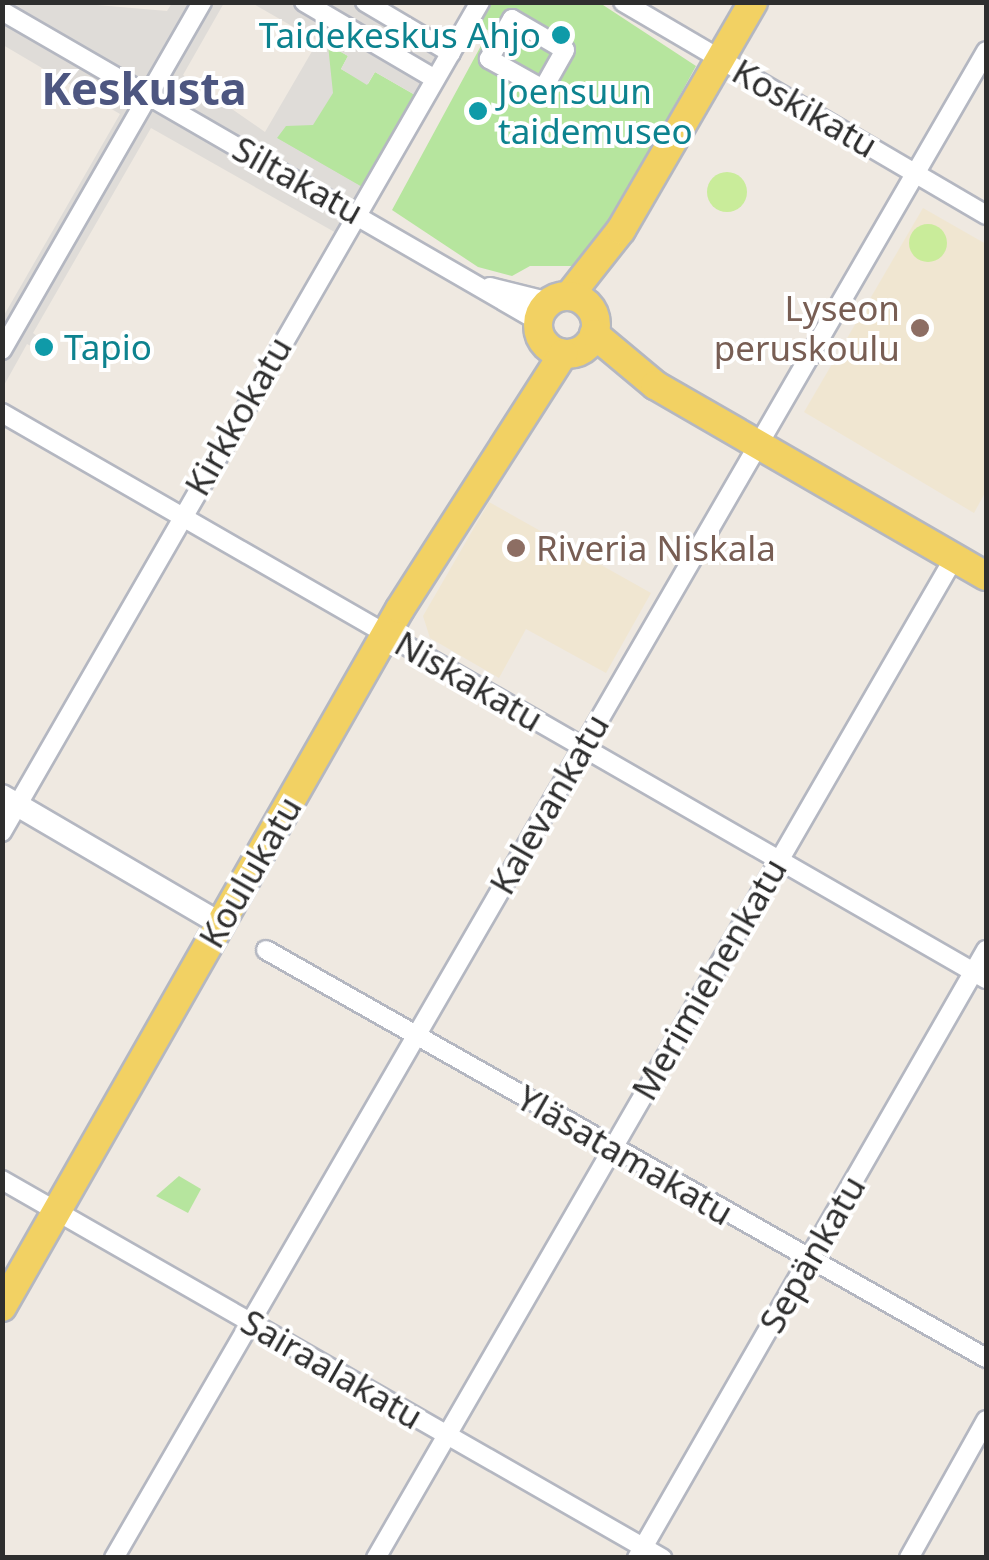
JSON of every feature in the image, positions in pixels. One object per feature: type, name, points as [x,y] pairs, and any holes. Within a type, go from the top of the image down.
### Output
[{"type":"main road","name":"Koulukatu","points":[[2,1307],[386,633],[502,440],[753,2]]},
{"type":"main road","name":"Siltakatu","points":[[565,326],[655,384],[986,576]]},
{"type":"main road","points":[[10,801],[221,924]]},
{"type":"street","points":[[2,350],[202,2]]},
{"type":"street","points":[[304,2],[436,79]]},
{"type":"street","points":[[365,2],[451,52]]},
{"type":"street","name":"Kirkkokatu","points":[[2,832],[10,801],[480,2]]},
{"type":"street","name":"Koskikatu","points":[[623,2],[986,215]]},
{"type":"street","name":"Siltakatu","points":[[2,11],[565,326]]},
{"type":"street","name":"Kalevankatu","points":[[114,1558],[986,51]]},
{"type":"street","name":"Niskakatu","points":[[2,413],[981,975]]},
{"type":"street","name":"Merimiehenkatu","points":[[376,1558],[954,558]]},
{"type":"street","name":"Yläsatamakatu","points":[[266,950],[986,1358]]},
{"type":"street","name":"Sepänkatu","points":[[640,1552],[809,1260],[981,975],[986,950]]},
{"type":"street","name":"Sairaalakatu","points":[[2,1180],[448,1435],[640,1552],[662,1558]]},
{"type":"street","points":[[909,1558],[986,1420]]},
{"type":"shaded area","points":[[62,2],[167,11],[172,3],[224,3],[183,75],[265,132],[318,41],[252,3],[356,3],[446,55],[422,99],[375,72],[367,85],[341,69],[348,56],[328,45],[333,93],[313,125],[286,126],[277,138],[364,188],[338,234],[151,128],[33,333],[42,340],[37,349],[27,344],[3,387],[3,317],[120,114],[3,45],[3,3]]},
{"type":"shaded area","name":"Lyseon peruskoulu","points":[[923,208],[986,244],[986,491],[974,513],[804,412]]},
{"type":"shaded area","name":"Riveria Niskala","points":[[489,502],[651,593],[606,673],[526,629],[499,678],[430,638],[423,616]]},
{"type":"green space","points":[[490,3],[600,3],[696,66],[587,266],[530,266],[512,276],[478,267],[392,210],[489,31],[477,23]]},
{"type":"green space","points":[[328,44],[348,56],[341,69],[368,84],[375,72],[422,99],[368,191],[276,138]]},
{"type":"green space","points":[[727,172],[741,178],[747,192],[741,206],[727,212],[713,206],[707,192],[713,178]]},
{"type":"green space","points":[[928,224],[942,229],[947,243],[942,257],[928,262],[914,257],[909,243],[914,229]]},
{"type":"green space","points":[[179,1176],[201,1189],[188,1213],[156,1196]]},
{"type":"place","name":"Taidekeskus Ahjo","points":[[561,35]]},
{"type":"place","name":"Joensuun taidemuseo","points":[[478,111]]},
{"type":"place","name":"Lyseon peruskoulu","points":[[920,328]]},
{"type":"place","name":"Tapio","points":[[44,347]]},
{"type":"place","name":"Riveria Niskala","points":[[516,548]]},
{"type":"district","name":"Keskusta","points":[[144,88]]}]
